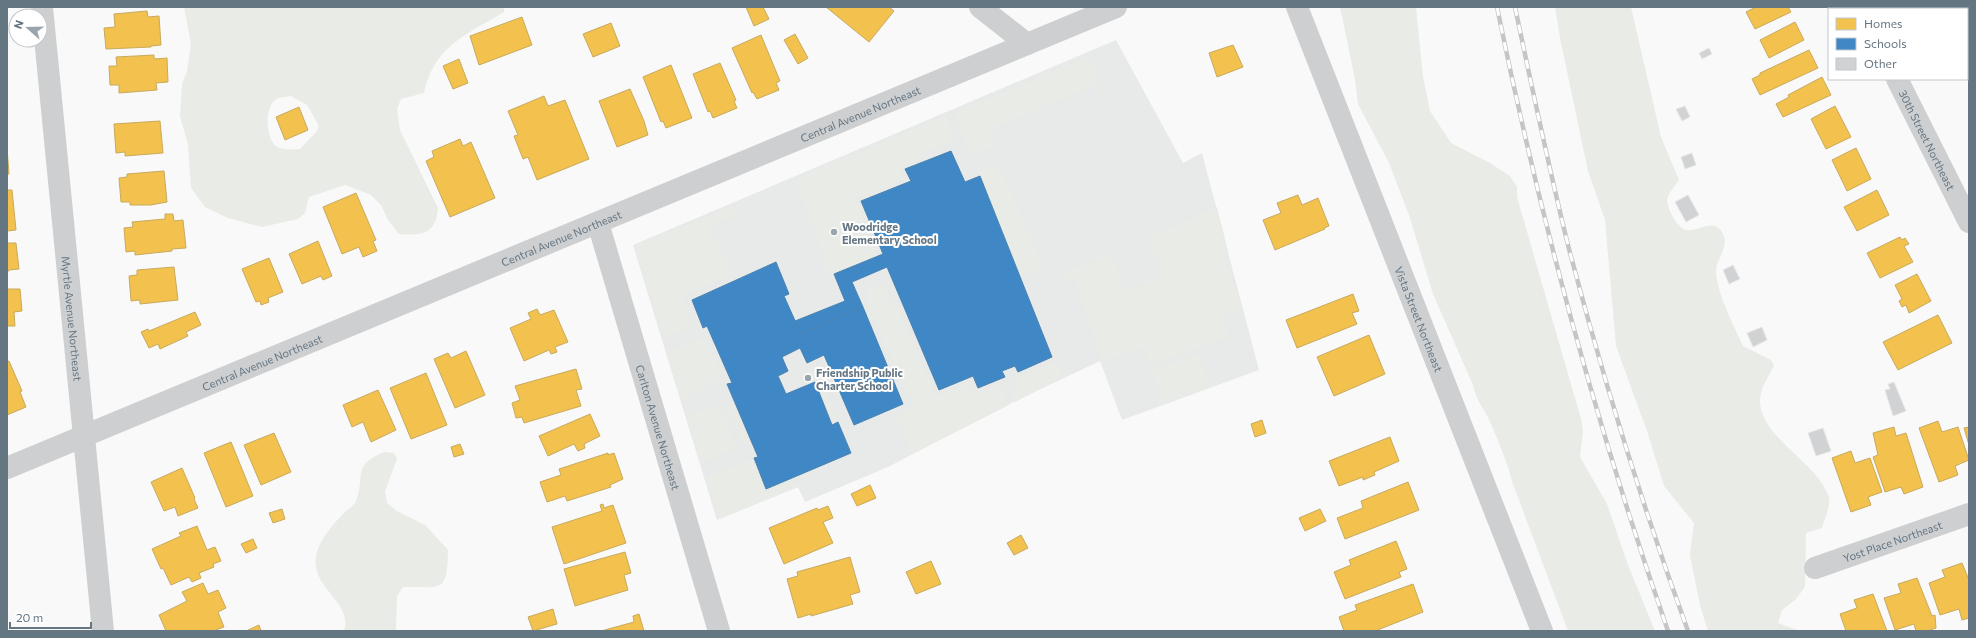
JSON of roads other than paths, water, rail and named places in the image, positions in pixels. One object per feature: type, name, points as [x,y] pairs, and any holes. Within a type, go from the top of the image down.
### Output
[{"type":"street","name":"Myrtle Avenue Northeast","points":[[42,7],[103,631]]},
{"type":"street","points":[[980,7],[1027,44]]},
{"type":"street","name":"Central Avenue Northeast","points":[[7,468],[1116,7]]},
{"type":"street","name":"Vista Street Northeast","points":[[1297,7],[1542,631]]},
{"type":"street","name":"30th Street Northeast","points":[[1898,80],[1969,222]]},
{"type":"street","name":"Carlton Avenue Northeast","points":[[598,223],[719,631]]},
{"type":"street","name":"Yost Place Northeast","points":[[1816,568],[1969,514]]},
{"type":"railway","points":[[1497,7],[1532,165],[1572,322],[1617,477],[1668,631]]},
{"type":"railway","points":[[1515,7],[1555,189],[1582,297],[1609,393],[1639,489],[1688,631]]},
{"type":"place","name":"Woodridge Elementary School","points":[[834,232]]},
{"type":"place","name":"Friendship Public Charter School","points":[[808,378]]}]
